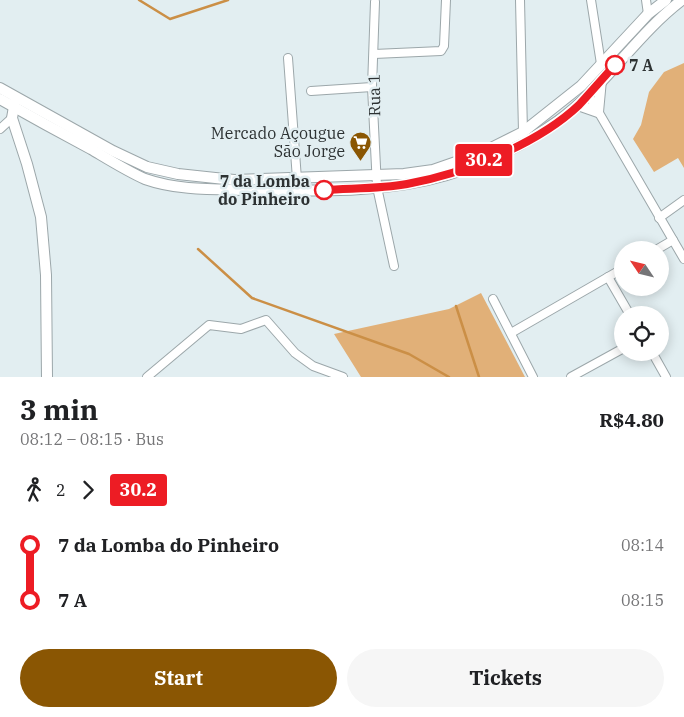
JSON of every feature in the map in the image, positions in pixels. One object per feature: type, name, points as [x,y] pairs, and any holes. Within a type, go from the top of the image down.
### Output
[{"type":"main road","points":[[523,132],[581,86],[631,31],[666,0]]},
{"type":"main road","points":[[0,88],[15,102],[144,178],[171,186],[214,190],[305,191],[377,188],[435,178],[488,159],[525,142],[578,106],[655,21],[682,0]]},
{"type":"main road","points":[[0,99],[15,102],[148,167],[190,176],[215,179],[297,179],[376,176],[433,170],[479,154],[523,132],[588,94],[631,31]]},
{"type":"main road","points":[[578,106],[598,112],[601,80]]},
{"type":"main road","points":[[15,102],[12,118],[28,164],[41,218],[46,275],[47,377]]},
{"type":"street","points":[[374,54],[441,51],[444,46],[446,0]]},
{"type":"street","points":[[520,0],[523,132]]},
{"type":"street","points":[[591,0],[601,64]]},
{"type":"street","points":[[646,0],[648,14]]},
{"type":"street","name":"Rua 1","points":[[374,2],[372,87],[376,176],[394,266]]},
{"type":"street","points":[[288,58],[297,179]]},
{"type":"street","points":[[311,91],[372,87]]},
{"type":"street","points":[[588,94],[684,259]]},
{"type":"street","points":[[0,129],[12,118]]},
{"type":"street","points":[[659,218],[684,200]]},
{"type":"street","points":[[669,243],[674,240]]},
{"type":"street","points":[[511,333],[614,274]]},
{"type":"street","points":[[608,277],[625,306]]},
{"type":"street","points":[[493,300],[533,377]]},
{"type":"street","points":[[147,377],[209,325],[241,329],[266,320],[295,353],[313,366],[343,377]]},
{"type":"street","points":[[572,377],[614,353]]},
{"type":"street","points":[[657,361],[666,377]]},
{"type":"shaded area","points":[[684,63],[684,168],[678,158],[654,172],[633,139],[641,125],[649,92],[664,72]]},
{"type":"shaded area","points":[[481,293],[525,377],[361,377],[334,334],[449,309]]},
{"type":"waterway","points":[[139,0],[170,19],[228,0]]},
{"type":"waterway","points":[[198,249],[252,298],[409,354],[449,377]]},
{"type":"waterway","points":[[456,306],[479,377]]},
{"type":"bus line","name":"30.2","points":[[324,190],[377,188],[406,184],[435,178],[488,159],[525,142],[578,106],[615,65]]},
{"type":"place","name":"7 A","points":[[615,65]]},
{"type":"place","name":"Mercado Açougue São Jorge","points":[[361,161]]},
{"type":"place","name":"7 da Lomba do Pinheiro","points":[[324,190]]}]
